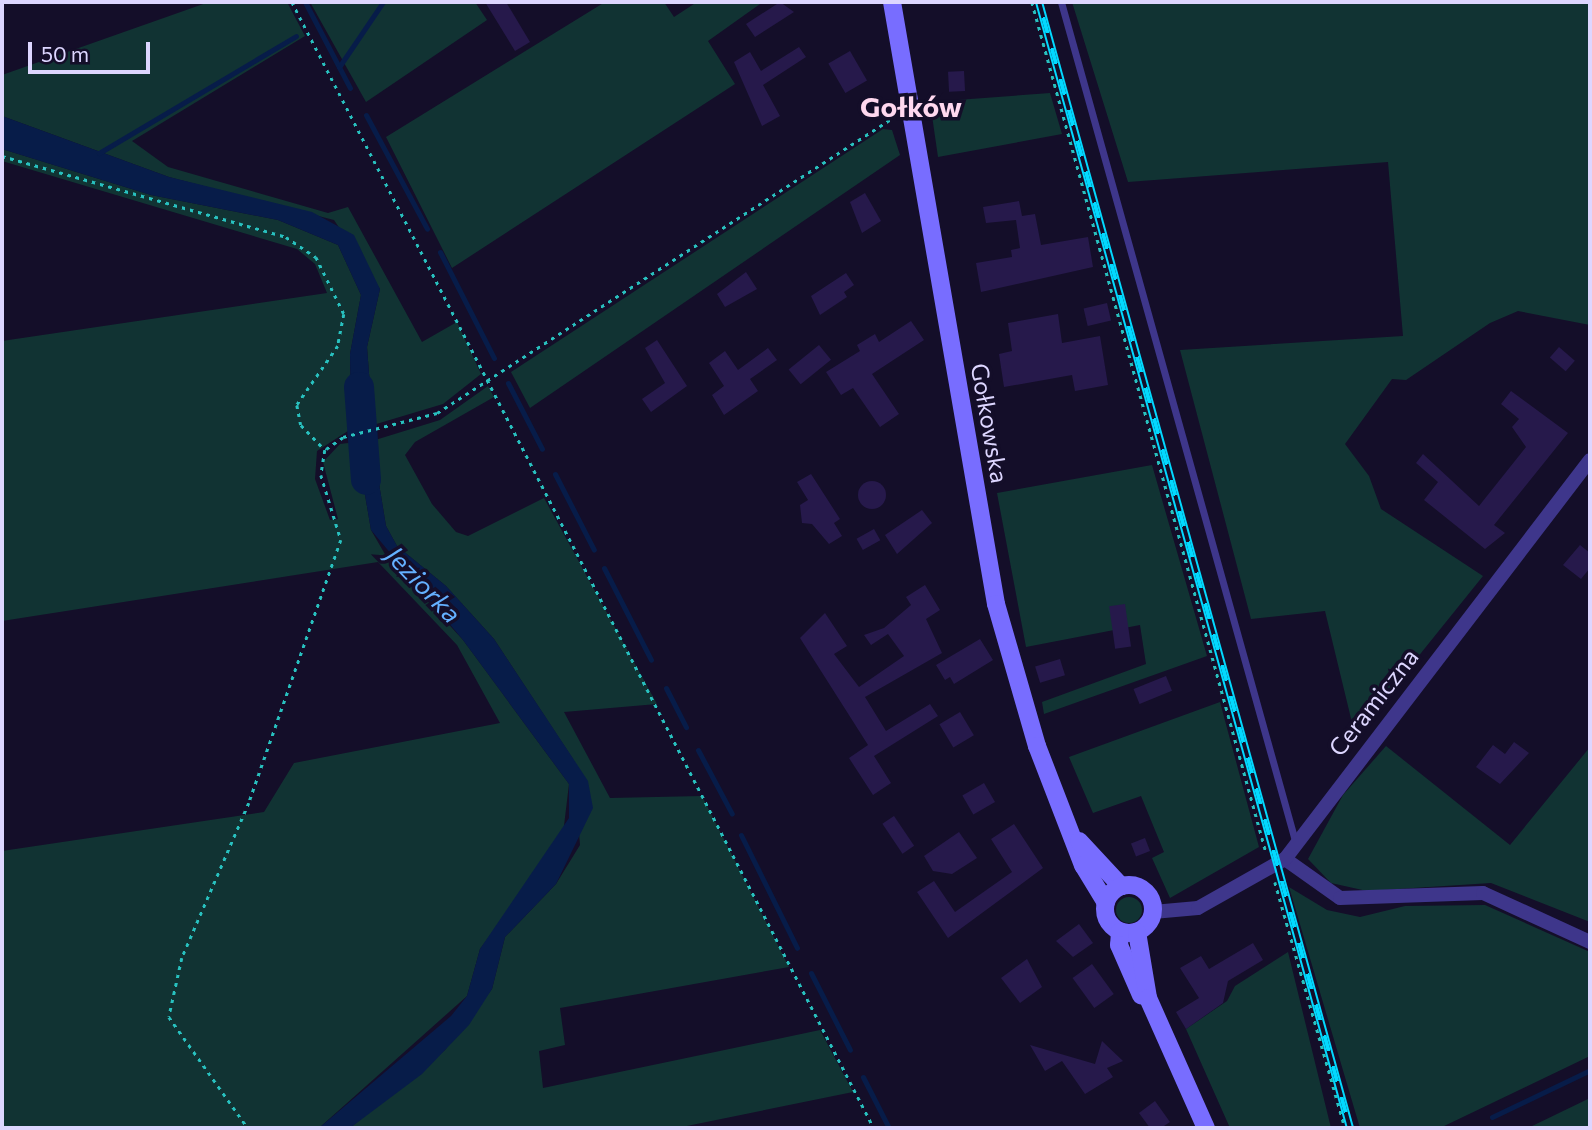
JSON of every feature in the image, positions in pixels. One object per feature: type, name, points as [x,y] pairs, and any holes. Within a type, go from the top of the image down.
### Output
[{"type":"street","name":"Gołkowska","points":[[892,2],[996,604],[1037,746],[1079,841],[1083,865],[1105,903]]},
{"type":"street","name":"Ceramiczna","points":[[1153,912],[1198,908],[1271,870],[1285,859],[1590,460]]},
{"type":"street","name":"Gołkowska","points":[[1079,841],[1121,886]]},
{"type":"street","points":[[1285,859],[1340,898],[1483,894],[1590,942]]},
{"type":"street","points":[[1129,932],[1153,912],[1144,890],[1121,886],[1105,903],[1107,920],[1129,932],[1148,999],[1206,1128]]},
{"type":"lane","points":[[1061,2],[1296,845]]},
{"type":"path","points":[[292,2],[874,1128]]},
{"type":"path","points":[[1032,2],[1271,870],[1345,1128]]},
{"type":"path","points":[[248,1128],[169,1017],[183,958],[249,803],[341,540],[321,475],[325,450],[343,437],[385,430],[437,413],[911,105]]},
{"type":"path","points":[[2,156],[286,237],[316,257],[332,281],[342,330],[338,346],[300,395],[297,415],[325,450]]},
{"type":"green space","points":[[209,2],[287,2],[305,36],[132,141],[168,167],[328,213],[348,207],[422,342],[457,322],[481,374],[443,404],[373,425],[367,347],[380,289],[334,220],[169,177],[2,116],[2,75]]},
{"type":"green space","points":[[310,2],[475,2],[487,20],[366,102]]},
{"type":"green space","points":[[605,2],[664,2],[674,17],[697,2],[760,4],[708,41],[735,84],[452,268],[386,137]]},
{"type":"green space","points":[[1072,2],[1590,2],[1590,325],[1518,311],[1490,323],[1406,380],[1392,379],[1345,444],[1369,476],[1381,509],[1483,576],[1355,735],[1325,611],[1251,619],[1180,350],[1403,336],[1388,162],[1128,182]]},
{"type":"green space","points":[[1050,93],[1062,134],[938,157],[930,102]]},
{"type":"green space","points":[[883,129],[892,130],[900,155],[530,408],[511,372]]},
{"type":"green space","points":[[2,149],[151,195],[278,220],[338,245],[361,295],[350,354],[351,429],[317,451],[315,479],[330,520],[338,519],[323,462],[340,444],[356,442],[371,530],[386,556],[463,640],[569,784],[563,834],[480,949],[467,996],[319,1128],[2,1128],[2,851],[264,812],[294,763],[500,723],[457,645],[378,562],[2,621],[2,341],[327,293],[315,264],[297,249],[2,161]]},
{"type":"green space","points":[[488,386],[494,397],[415,442],[405,455],[432,504],[456,532],[468,536],[544,498],[657,704],[564,712],[610,798],[702,796],[789,967],[560,1008],[565,1045],[539,1051],[543,1088],[820,1030],[853,1092],[677,1128],[350,1128],[445,1050],[492,989],[505,937],[556,884],[580,845],[573,759],[494,639],[446,586],[397,546],[386,526],[372,441],[440,420]]},
{"type":"green space","points":[[1152,465],[1207,656],[1044,714],[1042,702],[1146,664],[1140,625],[1026,647],[997,493]]},
{"type":"green space","points":[[1220,702],[1259,847],[1170,898],[1152,858],[1164,852],[1141,796],[1093,813],[1069,757]]},
{"type":"green space","points":[[1386,746],[1510,845],[1590,747],[1590,922],[1491,883],[1367,891],[1331,883],[1308,859],[1343,795]]},
{"type":"green space","points":[[1289,887],[1327,910],[1360,917],[1405,906],[1485,905],[1590,952],[1590,1056],[1440,1128],[1360,1128]]},
{"type":"green space","points":[[1129,897],[1138,901],[1142,910],[1138,919],[1129,923],[1120,919],[1116,910],[1120,901]]},
{"type":"green space","points":[[1288,952],[1331,1128],[1230,1128],[1186,1029],[1227,1001],[1235,986]]},
{"type":"green space","points":[[1590,1098],[1590,1128],[1528,1128]]},
{"type":"water","points":[[2,116],[169,177],[312,212],[354,235],[380,289],[367,347],[373,425],[351,429],[350,354],[361,295],[338,245],[278,220],[151,195],[2,149]]},
{"type":"water","points":[[372,441],[386,526],[397,546],[446,586],[494,639],[588,781],[593,808],[556,884],[505,937],[492,989],[469,1025],[422,1074],[350,1128],[319,1128],[451,1016],[467,996],[480,949],[569,818],[569,784],[463,640],[371,530],[356,442]]},
{"type":"building","points":[[485,2],[506,2],[530,42],[515,51]]},
{"type":"building","points":[[780,2],[794,12],[755,37],[746,24]]},
{"type":"building","points":[[799,47],[806,57],[763,85],[780,116],[762,126],[734,62],[750,52],[761,71]]},
{"type":"building","points":[[850,51],[867,80],[845,93],[828,64]]},
{"type":"building","points":[[964,71],[965,91],[949,92],[948,72]]},
{"type":"building","points":[[865,193],[881,221],[862,233],[850,202]]},
{"type":"building","points":[[1019,201],[1022,216],[1035,214],[1041,245],[1088,237],[1093,267],[981,292],[976,263],[1012,257],[1011,250],[1020,248],[1016,220],[986,223],[983,207]]},
{"type":"building","points":[[746,272],[757,289],[725,307],[717,294]]},
{"type":"building","points":[[846,273],[854,285],[844,292],[847,297],[820,315],[811,296]]},
{"type":"building","points":[[1107,303],[1111,321],[1088,326],[1084,308]]},
{"type":"building","points":[[1058,314],[1062,343],[1100,336],[1108,385],[1075,391],[1072,375],[1004,387],[999,354],[1012,351],[1008,323]]},
{"type":"building","points":[[911,321],[924,340],[872,374],[899,414],[880,427],[853,388],[841,395],[826,372],[860,351],[857,345],[875,334],[879,342]]},
{"type":"building","points":[[657,340],[687,386],[651,412],[642,399],[665,383],[645,348]]},
{"type":"building","points":[[819,345],[831,360],[801,384],[789,370]]},
{"type":"building","points":[[1559,347],[1575,361],[1566,371],[1550,358]]},
{"type":"building","points":[[768,348],[777,360],[750,379],[758,391],[724,415],[712,395],[724,386],[709,363],[725,351],[738,370]]},
{"type":"building","points":[[1511,391],[1568,433],[1494,525],[1505,533],[1485,549],[1424,500],[1438,482],[1416,463],[1423,454],[1479,506],[1526,447],[1512,427],[1519,419],[1501,404]]},
{"type":"building","points":[[811,474],[840,519],[834,523],[842,536],[829,544],[812,524],[802,523],[800,505],[808,500],[797,482]]},
{"type":"building","points":[[872,481],[882,485],[886,495],[882,505],[872,509],[862,505],[858,495],[862,485]]},
{"type":"building","points":[[922,510],[932,523],[897,554],[885,535]]},
{"type":"building","points":[[874,529],[880,540],[863,550],[857,539]]},
{"type":"building","points":[[1580,545],[1590,553],[1590,568],[1581,579],[1563,565]]},
{"type":"building","points":[[925,585],[940,610],[926,619],[942,653],[865,697],[886,731],[930,704],[938,716],[874,756],[891,783],[873,795],[849,758],[868,745],[800,638],[825,613],[847,646],[834,654],[859,687],[904,656],[888,634],[871,645],[864,635],[884,628],[911,605],[906,597]]},
{"type":"building","points":[[1125,604],[1131,647],[1115,649],[1109,606]]},
{"type":"building","points":[[980,639],[993,660],[954,684],[950,677],[945,680],[936,665]]},
{"type":"building","points":[[1060,659],[1065,675],[1040,683],[1035,667]]},
{"type":"building","points":[[1166,676],[1172,691],[1140,704],[1134,689]]},
{"type":"building","points":[[960,712],[974,735],[953,748],[939,724]]},
{"type":"building","points":[[1514,742],[1529,753],[1500,784],[1476,767],[1493,745],[1505,754]]},
{"type":"building","points":[[984,783],[995,802],[973,815],[962,796]]},
{"type":"building","points":[[894,816],[914,846],[903,854],[882,824]]},
{"type":"building","points":[[1014,824],[1043,868],[948,938],[917,892],[934,881],[955,912],[1012,872],[991,839]]},
{"type":"building","points":[[959,832],[977,858],[952,874],[933,871],[924,856]]},
{"type":"building","points":[[1145,838],[1150,851],[1136,856],[1131,843]]},
{"type":"building","points":[[1079,924],[1093,943],[1073,957],[1056,941]]},
{"type":"building","points":[[1253,943],[1263,960],[1228,981],[1223,1003],[1186,1029],[1176,1012],[1199,998],[1180,968],[1201,956],[1209,969]]},
{"type":"building","points":[[1027,959],[1042,987],[1020,1003],[1001,978]]},
{"type":"building","points":[[1092,964],[1114,994],[1094,1008],[1073,978]]},
{"type":"building","points":[[1102,1041],[1123,1061],[1107,1068],[1113,1077],[1085,1094],[1062,1061],[1045,1071],[1030,1045],[1095,1064]]},
{"type":"building","points":[[1155,1101],[1170,1122],[1161,1128],[1150,1128],[1139,1113]]},
{"type":"waterway","points":[[305,2],[350,88]]},
{"type":"waterway","points":[[339,67],[383,2]]},
{"type":"waterway","points":[[99,153],[296,36]]},
{"type":"waterway","points":[[366,115],[427,229]]},
{"type":"waterway","points":[[440,252],[494,358]]},
{"type":"waterway","points":[[508,383],[542,449]]},
{"type":"waterway","name":"Jeziorka","points":[[359,387],[366,480]]},
{"type":"waterway","points":[[555,474],[594,550]]},
{"type":"waterway","points":[[604,568],[651,660]]},
{"type":"waterway","points":[[666,688],[686,727]]},
{"type":"waterway","points":[[698,750],[732,814]]},
{"type":"waterway","points":[[741,835],[797,948]]},
{"type":"waterway","points":[[811,973],[850,1050]]},
{"type":"waterway","points":[[1492,1117],[1590,1070]]},
{"type":"waterway","points":[[863,1077],[889,1128]]},
{"type":"railway","points":[[1039,2],[1350,1128]]},
{"type":"district","name":"Gołków","points":[[911,106]]}]
